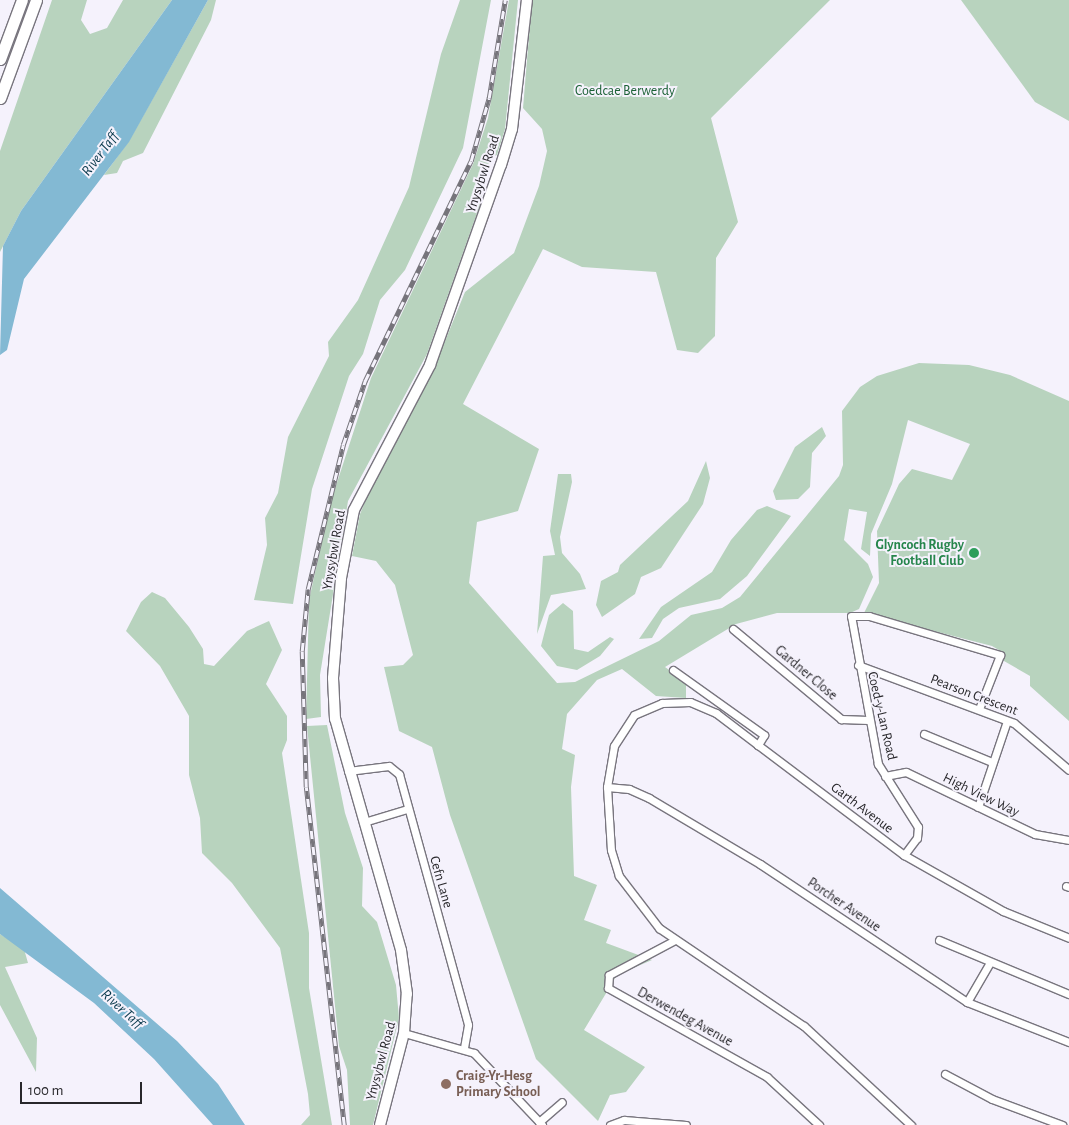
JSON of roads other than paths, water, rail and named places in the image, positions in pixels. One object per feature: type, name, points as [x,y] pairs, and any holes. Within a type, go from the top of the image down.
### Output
[{"type":"highway","points":[[0,59],[22,0]]},
{"type":"highway","points":[[0,98],[36,0]]},
{"type":"main road","name":"Ynysybwl Road","points":[[380,1125],[404,1033],[407,994],[401,950],[348,771],[335,719],[333,678],[341,578],[354,510],[430,365],[493,192],[512,129],[527,0]]},
{"type":"street","name":"Coed-y-Lan Road","points":[[904,855],[917,838],[918,826],[885,776],[868,720],[851,616],[869,616],[1000,655],[979,709]]},
{"type":"street","name":"Gardner Close","points":[[733,629],[841,718],[868,720]]},
{"type":"street","name":"Pearson Crescent","points":[[858,664],[979,709],[1023,728],[1069,770]]},
{"type":"street","points":[[673,670],[764,735],[758,745]]},
{"type":"street","name":"Garth Avenue","points":[[607,787],[614,746],[624,726],[634,715],[662,703],[690,702],[716,714],[904,855],[1003,911],[1069,938]]},
{"type":"street","points":[[978,807],[1007,721]]},
{"type":"street","points":[[924,734],[992,762]]},
{"type":"street","name":"Cefn Lane","points":[[348,771],[389,766],[399,774],[468,1025],[464,1047]]},
{"type":"street","name":"High View Way","points":[[885,776],[906,772],[1035,834],[1069,840]]},
{"type":"street","points":[[607,787],[611,850],[619,876],[644,913],[675,940],[804,1026],[911,1125]]},
{"type":"street","name":"Porcher Avenue","points":[[607,787],[636,790],[718,839],[968,1002],[1069,1042]]},
{"type":"street","points":[[364,822],[408,809]]},
{"type":"street","name":"Derwendeg Avenue","points":[[675,940],[609,975],[608,988],[767,1077],[819,1125]]},
{"type":"street","points":[[939,940],[990,964],[1069,994]]},
{"type":"street","points":[[968,1002],[990,964]]},
{"type":"street","points":[[404,1033],[464,1047],[481,1059],[541,1124],[562,1102]]},
{"type":"street","points":[[945,1074],[992,1100],[1062,1125]]},
{"type":"street","points":[[610,1125],[624,1120],[686,1125]]},
{"type":"water","name":"River Taff","points":[[172,0],[208,0],[129,142],[24,279],[7,350],[0,355],[3,246],[21,211]]},
{"type":"water","name":"River Taff","points":[[0,888],[177,1041],[218,1084],[245,1125],[213,1125],[154,1059],[94,1003],[0,934]]},
{"type":"railway","points":[[344,1125],[306,787],[302,651],[308,589],[343,445],[365,381],[471,161],[489,98],[505,0]]},
{"type":"place","name":"Glyncoch Rugby Football Club","points":[[974,553]]},
{"type":"place","name":"Craig-Yr-Hesg Primary School","points":[[446,1084]]},
{"type":"park label","name":"Coedcae Berwerdy","points":[[625,91]]}]
